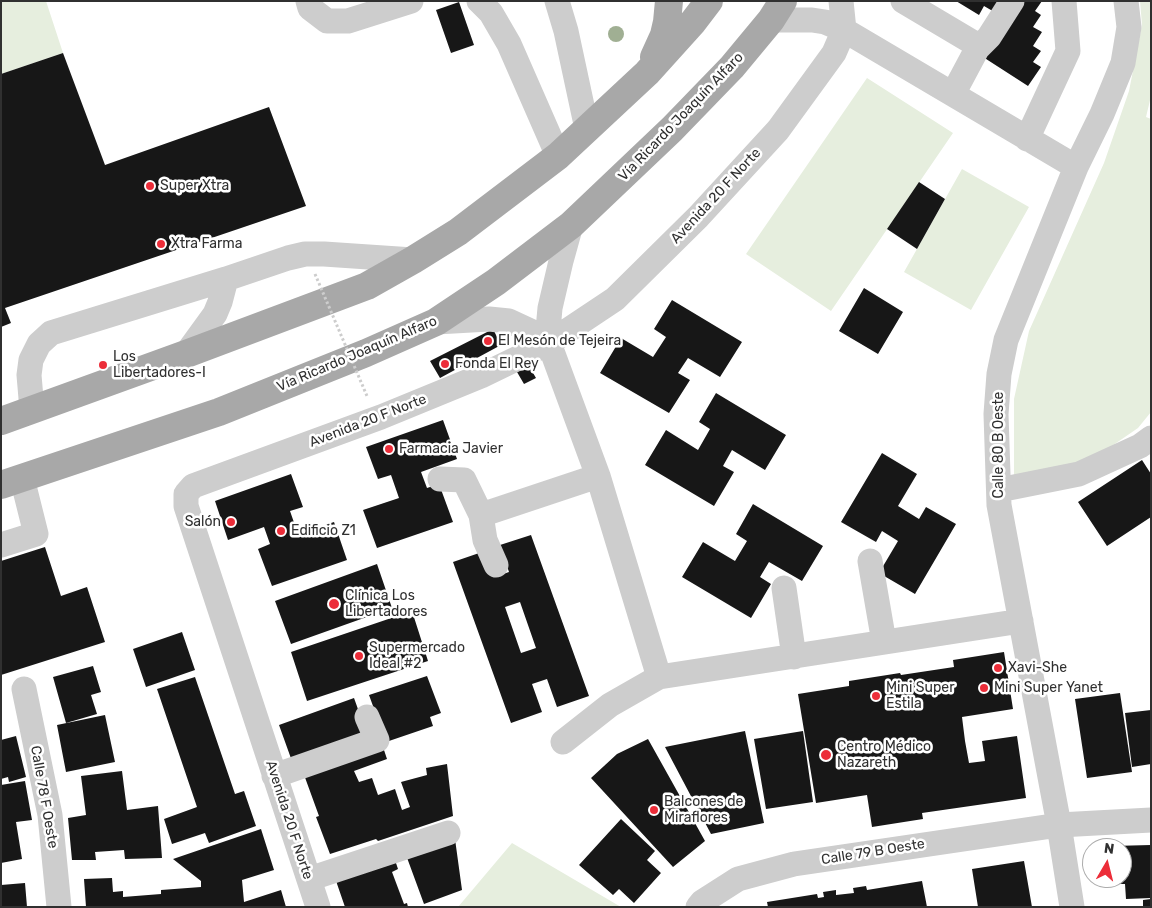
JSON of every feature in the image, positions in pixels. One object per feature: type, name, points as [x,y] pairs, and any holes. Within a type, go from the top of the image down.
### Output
[{"type":"main road","points":[[647,73],[664,35],[669,1]]},
{"type":"main road","points":[[1,421],[367,286],[413,260],[458,232],[558,156],[647,73],[693,22],[709,1]]},
{"type":"main road","name":"Vía Ricardo Joaquín Alfaro","points":[[12,482],[218,412],[366,353],[436,322],[496,282],[571,226],[672,129],[732,67],[778,10]]},
{"type":"street","points":[[308,1],[310,8],[327,21],[348,22],[411,1]]},
{"type":"street","points":[[479,1],[491,14],[508,44],[558,156]]},
{"type":"street","points":[[557,1],[566,31],[587,129]]},
{"type":"street","points":[[903,1],[972,42],[977,49]]},
{"type":"street","points":[[953,94],[977,49],[990,37],[1012,1]]},
{"type":"street","points":[[1027,139],[1068,51],[1064,1]]},
{"type":"street","name":"Calle 80 B Oeste","points":[[1072,907],[999,505],[996,414],[999,374],[1006,340],[1076,167],[1102,114],[1123,62],[1129,27],[1126,1]]},
{"type":"street","name":"Avenida 20 F Norte","points":[[318,907],[186,506],[186,494],[193,486],[381,417],[481,376],[549,343],[615,299],[698,217],[778,130],[834,53],[844,30],[842,2]]},
{"type":"street","points":[[778,10],[825,22],[844,30],[1076,167]]},
{"type":"street","points":[[571,226],[550,308],[549,343],[598,476],[659,677]]},
{"type":"street","points":[[32,410],[29,375],[31,360],[39,344],[51,333],[305,254],[413,260]]},
{"type":"street","points":[[186,354],[215,314],[226,279]]},
{"type":"street","points":[[436,322],[500,319],[523,327],[549,343]]},
{"type":"street","points":[[999,490],[1079,474],[1140,446],[1151,438]]},
{"type":"street","points":[[481,515],[598,476]]},
{"type":"street","points":[[440,479],[464,480],[481,515],[485,540],[496,565]]},
{"type":"street","points":[[1,545],[36,534],[12,482]]},
{"type":"street","points":[[870,561],[884,642]]},
{"type":"street","points":[[784,588],[794,656]]},
{"type":"street","points":[[563,742],[610,705],[659,677],[1020,621]]},
{"type":"street","name":"Calle 78 F Oeste","points":[[24,689],[50,815],[59,907]]},
{"type":"street","points":[[274,776],[377,740],[368,717]]},
{"type":"street","name":"Calle 79 B Oeste","points":[[698,907],[702,902],[738,879],[794,864],[1058,825],[1151,820]]},
{"type":"street","points":[[309,880],[448,833]]},
{"type":"path","points":[[315,274],[367,396]]},
{"type":"green space","points":[[1,1],[46,1],[63,53],[1,74]]},
{"type":"green space","points":[[1140,1],[1151,1],[1151,96],[1146,117],[1151,119],[1151,412],[1138,428],[1090,461],[1014,483],[1014,399],[1029,331],[1104,163],[1129,91],[1142,25]]},
{"type":"green space","points":[[867,78],[953,133],[831,311],[746,254]]},
{"type":"green space","points":[[962,169],[1029,207],[971,310],[904,272]]},
{"type":"green space","points":[[512,843],[621,907],[458,907]]},
{"type":"building","points":[[956,1],[1004,1],[996,13],[984,6],[979,15]]},
{"type":"building","points":[[1020,1],[1042,1],[1035,11],[1041,15],[1033,27],[1042,32],[1033,46],[1041,51],[1033,62],[1041,67],[1028,86],[983,57]]},
{"type":"building","points":[[459,2],[474,45],[451,53],[436,10]]},
{"type":"building","name":"Super Xtra","points":[[63,53],[105,165],[269,107],[306,206],[5,308],[11,323],[1,327],[1,74]]},
{"type":"building","points":[[919,182],[945,199],[917,249],[887,229]]},
{"type":"building","points":[[864,288],[903,312],[878,354],[839,331]]},
{"type":"building","points":[[672,300],[742,342],[720,377],[688,358],[678,373],[690,380],[669,413],[600,373],[621,338],[653,357],[666,337],[654,329]]},
{"type":"building","points":[[493,329],[501,345],[440,378],[430,361]]},
{"type":"building","points":[[529,366],[536,378],[524,384],[517,372]]},
{"type":"building","points":[[716,393],[786,435],[765,470],[732,450],[723,466],[734,472],[714,506],[645,465],[666,430],[698,450],[710,429],[699,422]]},
{"type":"building","points":[[443,420],[457,459],[421,472],[427,488],[439,484],[453,522],[377,548],[363,510],[399,498],[391,475],[378,479],[366,447]]},
{"type":"building","points":[[882,453],[917,474],[898,506],[919,519],[926,507],[956,524],[915,594],[879,573],[898,541],[882,531],[876,542],[841,522]]},
{"type":"building","points":[[1142,460],[1151,474],[1151,517],[1107,546],[1078,502]]},
{"type":"building","name":"Edificio Z1","points":[[291,474],[303,507],[290,511],[298,534],[334,522],[347,560],[272,586],[258,549],[270,544],[264,527],[228,540],[215,501]]},
{"type":"building","points":[[753,504],[823,546],[802,581],[769,562],[760,577],[771,584],[751,618],[682,577],[703,542],[735,561],[747,541],[736,534]]},
{"type":"building","points":[[531,535],[589,696],[557,707],[547,679],[532,684],[542,712],[511,723],[453,562],[485,551],[494,577],[509,572],[500,545]],"holes":[[[520,602],[536,648],[521,653],[505,607]]]},
{"type":"building","points":[[45,547],[61,596],[87,587],[105,642],[1,675],[1,561]]},
{"type":"building","name":"Clínica Los Libertadores","points":[[377,564],[392,608],[291,644],[275,601]]},
{"type":"building","name":"Supermercado Ideal #2","points":[[412,611],[428,661],[307,701],[291,652]]},
{"type":"building","points":[[182,632],[195,670],[146,687],[133,649]]},
{"type":"building","points":[[1004,652],[1013,709],[962,717],[965,741],[969,763],[985,761],[982,741],[1017,736],[1026,798],[922,813],[923,819],[872,827],[867,795],[816,803],[798,694],[849,686],[849,681],[954,667],[953,660]]},
{"type":"building","points":[[93,666],[101,692],[91,695],[97,714],[66,723],[53,677]]},
{"type":"building","points":[[427,676],[441,713],[430,717],[433,726],[386,742],[369,695]]},
{"type":"building","points":[[195,677],[235,794],[244,791],[256,826],[209,843],[205,833],[172,844],[164,819],[197,807],[157,689]]},
{"type":"building","points":[[1120,693],[1132,772],[1087,778],[1075,699]]},
{"type":"building","points":[[354,698],[368,737],[293,764],[279,725]]},
{"type":"building","points":[[1151,710],[1151,764],[1132,767],[1125,713]]},
{"type":"building","points":[[105,715],[115,762],[66,772],[57,725]]},
{"type":"building","points":[[745,731],[764,823],[711,834],[665,747]]},
{"type":"building","points":[[803,731],[813,802],[766,809],[754,739]]},
{"type":"building","points":[[16,736],[26,777],[9,782],[8,777],[1,779],[1,740]]},
{"type":"building","name":"Balcones de Miraflores","points":[[648,739],[705,841],[673,867],[591,778],[617,754]]},
{"type":"building","points":[[382,744],[387,759],[354,771],[359,782],[372,778],[378,795],[395,789],[402,810],[410,807],[401,782],[427,775],[426,768],[447,764],[453,816],[378,841],[376,839],[330,854],[316,817],[319,816],[303,772]]},
{"type":"building","points":[[122,771],[127,810],[158,806],[162,858],[125,859],[124,850],[95,852],[96,860],[72,860],[68,818],[86,815],[81,776]]},
{"type":"building","points":[[25,781],[32,820],[16,822],[22,859],[1,863],[1,785]]},
{"type":"building","points":[[621,819],[655,851],[647,860],[661,873],[634,903],[619,889],[613,895],[579,865]]},
{"type":"building","points":[[261,829],[274,870],[242,880],[244,902],[281,890],[286,907],[86,907],[84,879],[112,878],[113,892],[123,891],[123,897],[161,894],[161,890],[201,887],[201,881],[173,859]]},
{"type":"building","points":[[455,839],[462,890],[424,904],[406,855]]},
{"type":"building","points":[[1132,845],[1151,845],[1151,898],[1126,899],[1125,888],[1132,888]]},
{"type":"building","points":[[394,857],[398,869],[392,872],[404,904],[407,903],[408,907],[345,907],[335,878]]},
{"type":"building","points":[[1024,861],[1032,907],[978,907],[972,869]]},
{"type":"building","points":[[922,881],[927,907],[768,907],[767,902],[817,894],[818,898],[824,897],[823,892],[836,890],[836,895],[854,893],[853,888],[866,886],[867,890]]},
{"type":"building","points":[[25,883],[27,907],[1,907],[1,885]]},
{"type":"building","points":[[1151,899],[1151,907],[1143,907],[1143,900]]},
{"type":"place","name":"Super Xtra","points":[[150,186]]},
{"type":"place","name":"Xtra Farma","points":[[161,244]]},
{"type":"place","name":"El Mesón de Tejeira","points":[[488,341]]},
{"type":"place","name":"Fonda El Rey","points":[[445,364]]},
{"type":"place","name":"Los Libertadores-I","points":[[103,365]]},
{"type":"place","name":"Farmacia Javier","points":[[389,449]]},
{"type":"place","name":"Salón","points":[[231,522]]},
{"type":"place","name":"Edificio Z1","points":[[281,531]]},
{"type":"place","name":"Clínica Los Libertadores","points":[[334,604]]},
{"type":"place","name":"Supermercado Ideal #2","points":[[359,656]]},
{"type":"place","name":"Xavi-She","points":[[998,668]]},
{"type":"place","name":"Mini Super Yanet","points":[[984,688]]},
{"type":"place","name":"Mini Super Estila","points":[[876,696]]},
{"type":"place","name":"Centro Médico Nazareth","points":[[826,755]]},
{"type":"place","name":"Balcones de Miraflores","points":[[654,810]]}]
